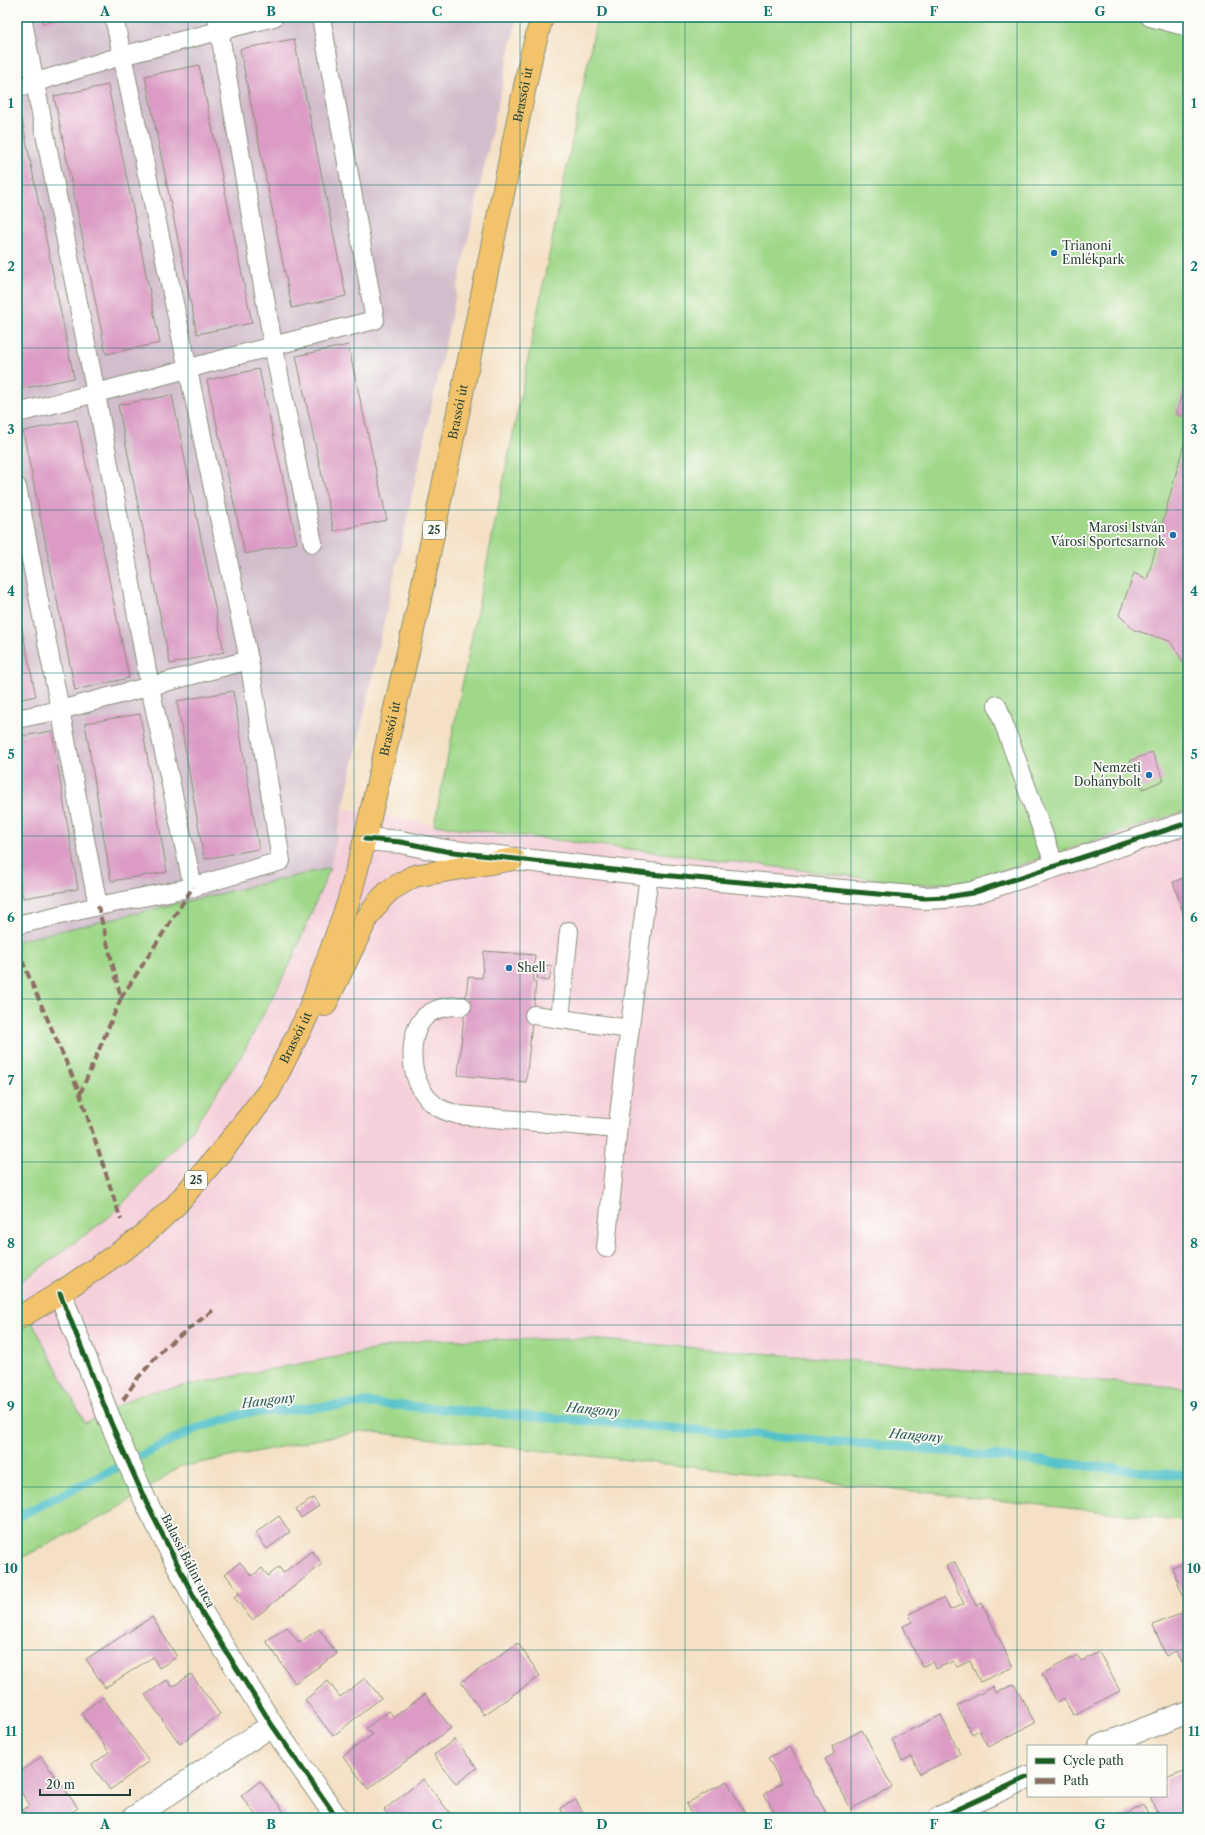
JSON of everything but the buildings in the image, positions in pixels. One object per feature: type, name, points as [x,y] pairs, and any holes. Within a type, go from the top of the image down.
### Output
[{"type":"main road","name":"Brassói út","points":[[17,1319],[139,1239],[176,1205],[231,1141],[270,1090],[307,1016],[348,903],[365,840],[418,608],[531,57],[542,17]]},
{"type":"main road","points":[[297,1035],[327,1002],[364,924],[375,907],[390,890],[414,876],[514,859]]},
{"type":"street","points":[[365,840],[401,842],[445,851],[649,874],[924,898],[947,897],[972,893],[1188,823]]},
{"type":"street","name":"Balassi Bálint utca","points":[[60,1292],[111,1423],[146,1502],[201,1610],[272,1725],[337,1818]]},
{"type":"street","points":[[1103,1745],[1188,1712]]},
{"type":"street","points":[[133,1818],[272,1725]]},
{"type":"street","points":[[939,1818],[1027,1777]]},
{"type":"lane","points":[[22,17],[96,394],[150,687],[193,887]]},
{"type":"lane","points":[[17,925],[98,906],[193,887],[281,861],[249,660],[114,17]]},
{"type":"lane","points":[[17,88],[121,56],[218,23],[274,17]]},
{"type":"lane","points":[[17,414],[189,370],[273,345],[375,320],[321,17]]},
{"type":"lane","points":[[1150,17],[1188,27]]},
{"type":"lane","points":[[218,23],[273,345],[313,543]]},
{"type":"lane","points":[[17,487],[98,906]]},
{"type":"lane","points":[[17,719],[60,710],[249,660]]},
{"type":"lane","points":[[997,705],[1055,866]]},
{"type":"lane","points":[[606,1248],[617,1129],[649,874]]},
{"type":"lane","points":[[560,1019],[569,931]]},
{"type":"lane","points":[[462,1006],[444,1007],[436,1010],[421,1021],[415,1034],[413,1060],[415,1074],[421,1090],[438,1107],[459,1115],[617,1129]]},
{"type":"lane","points":[[534,1015],[630,1029]]},
{"type":"shaded area","points":[[17,17],[517,17],[330,868],[17,941]]},
{"type":"shaded area","points":[[344,808],[434,825],[922,885],[972,881],[1188,810],[1188,1388],[588,1339],[269,1369],[140,1394],[85,1423],[17,1293],[17,1285],[112,1215],[191,1131],[243,1053],[291,962],[330,868]]},
{"type":"green space","points":[[597,17],[1188,17],[1188,810],[972,881],[922,885],[434,825]]},
{"type":"green space","points":[[330,868],[291,962],[243,1053],[191,1131],[112,1215],[17,1285],[17,941]]},
{"type":"green space","points":[[17,1293],[85,1423],[140,1394],[426,1340],[588,1339],[1188,1388],[1188,1521],[361,1431],[179,1467],[116,1510],[17,1560]]},
{"type":"waterway","name":"Hangony","points":[[17,1517],[195,1429],[246,1413],[369,1403],[913,1448],[1188,1476]]},
{"type":"marked path","points":[[121,998],[193,887]]},
{"type":"marked path","points":[[80,1094],[121,998],[98,906]]},
{"type":"marked path","points":[[17,949],[80,1094],[121,1220]]},
{"type":"marked path","points":[[123,1400],[137,1379],[165,1347],[216,1308]]},
{"type":"cycle path","points":[[365,839],[401,842],[445,851],[649,874],[924,898],[947,897],[972,893],[1188,823]]},
{"type":"cycle path","points":[[60,1293],[111,1423],[146,1502],[201,1611],[272,1725],[337,1818]]},
{"type":"cycle path","points":[[939,1818],[1027,1777]]},
{"type":"place","name":"Trianoni Emlékpark","points":[[1054,253]]},
{"type":"place","name":"Marosi István Városi Sportcsarnok","points":[[1173,535]]},
{"type":"place","name":"Nemzeti Dohánybolt","points":[[1149,775]]},
{"type":"place","name":"Shell","points":[[509,968]]}]
